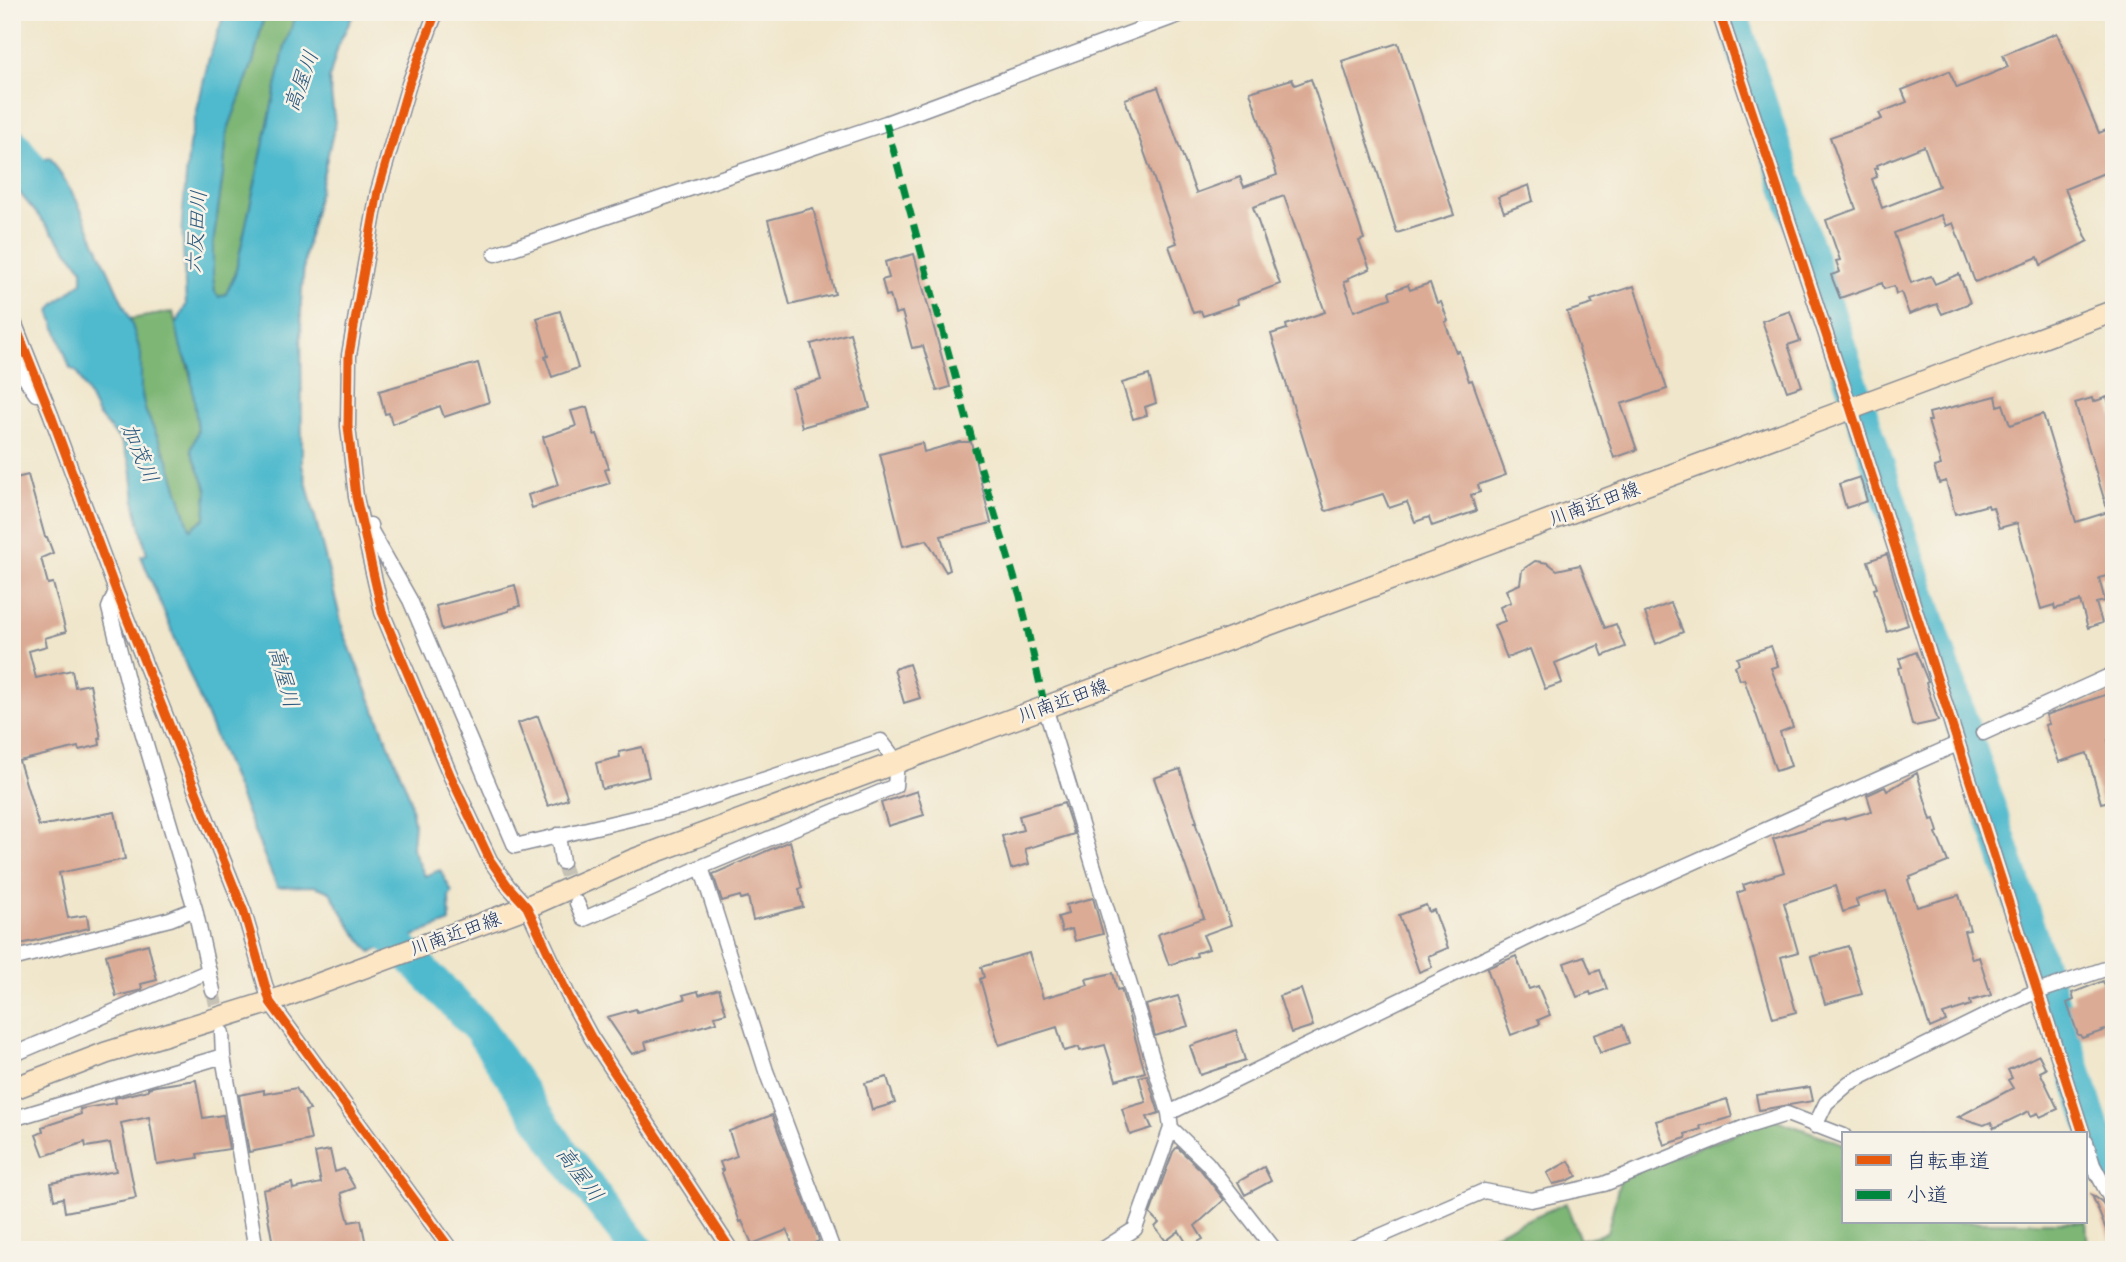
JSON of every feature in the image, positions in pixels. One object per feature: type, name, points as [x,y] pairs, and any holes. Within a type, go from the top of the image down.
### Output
[{"type":"main road","name":"川南近田線","points":[[12,1089],[106,1053],[271,1002],[527,907],[632,860],[2114,311]]},
{"type":"street","points":[[436,12],[409,84],[378,191],[349,355],[348,426],[356,496],[382,612],[435,739],[490,860],[527,907],[591,1037],[731,1250]]},
{"type":"street","points":[[495,254],[886,122],[1186,12]]},
{"type":"street","points":[[1719,12],[1852,407],[2082,1132]]},
{"type":"street","points":[[12,317],[116,591],[244,912],[271,1002],[451,1250]]},
{"type":"street","points":[[12,355],[51,415]]},
{"type":"street","points":[[356,496],[366,500],[371,531],[410,600],[515,846],[681,807],[881,741],[897,762],[895,786],[584,919],[577,903]]},
{"type":"street","points":[[116,591],[110,608],[129,687],[195,909],[213,991]]},
{"type":"street","points":[[1983,733],[2114,674]]},
{"type":"street","points":[[1045,707],[1169,1113],[1171,1128],[1135,1229],[1102,1250]]},
{"type":"street","points":[[1169,1113],[1558,923],[1957,744]]},
{"type":"street","points":[[558,835],[562,862]]},
{"type":"street","points":[[701,867],[766,1071],[833,1250]]},
{"type":"street","points":[[12,960],[170,919],[195,909]]},
{"type":"street","points":[[1815,1126],[1826,1103],[1849,1083],[2037,992],[2114,966]]},
{"type":"street","points":[[12,1055],[209,971]]},
{"type":"street","points":[[222,1033],[223,1056],[257,1250]]},
{"type":"street","points":[[12,1119],[223,1056]]},
{"type":"street","points":[[1348,1250],[1484,1191],[1531,1200],[1604,1184],[1647,1164],[1787,1114],[1842,1135]]},
{"type":"street","points":[[1171,1128],[1206,1163],[1275,1250]]},
{"type":"street","points":[[2088,1149],[2093,1165],[2114,1205]]},
{"type":"green space","points":[[265,12],[297,12],[285,46],[235,275],[226,294],[219,298],[215,292],[213,276],[213,245],[227,132],[253,62]]},
{"type":"green space","points":[[173,312],[198,415],[198,430],[191,450],[208,490],[205,518],[189,530],[169,462],[145,410],[141,389],[141,354],[130,319]]},
{"type":"green space","points":[[1774,1119],[1842,1143],[1842,1224],[2086,1224],[2088,1250],[1456,1250],[1566,1203],[1580,1240],[1607,1233],[1621,1176]]},
{"type":"water","name":"六反田川","points":[[225,12],[265,12],[253,62],[227,132],[213,245],[213,276],[215,292],[219,297],[226,294],[235,275],[285,46],[297,12],[355,12],[339,43],[329,79],[335,124],[305,253],[301,302],[302,465],[344,633],[409,795],[414,823],[412,848],[425,876],[440,870],[452,892],[449,897],[450,922],[371,952],[353,930],[330,892],[315,886],[277,887],[141,556],[147,554],[136,509],[131,466],[121,441],[98,415],[77,372],[70,368],[50,311],[82,282],[82,268],[12,184],[12,176],[50,157],[77,201],[130,319],[141,354],[141,389],[145,410],[169,462],[190,529],[205,518],[207,490],[191,450],[198,431],[190,368],[181,348],[176,325],[186,305],[182,222],[189,145],[209,58]]},
{"type":"building","points":[[2057,33],[2099,133],[2114,127],[2114,169],[2065,189],[2088,241],[2041,265],[2038,257],[1975,282],[1953,223],[1946,226],[1941,215],[1894,233],[1911,283],[1931,276],[1935,284],[1959,274],[1970,303],[1942,314],[1937,304],[1909,314],[1901,292],[1896,294],[1894,286],[1884,289],[1882,283],[1840,298],[1831,275],[1840,272],[1836,261],[1840,260],[1826,220],[1856,209],[1830,137],[1882,119],[1879,113],[1907,102],[1902,90],[1949,71],[1957,88],[2008,67],[2003,55]],"holes":[[[1924,146],[1939,186],[1882,208],[1872,179],[1877,177],[1874,169],[1878,168],[1877,165]]]},
{"type":"building","points":[[1398,43],[1454,215],[1397,233],[1342,61]]},
{"type":"building","points":[[1292,79],[1295,85],[1311,79],[1364,239],[1359,241],[1370,269],[1344,282],[1354,311],[1391,298],[1389,292],[1408,285],[1410,290],[1430,283],[1437,303],[1441,302],[1456,352],[1459,351],[1469,381],[1472,380],[1506,475],[1478,485],[1480,492],[1471,495],[1476,511],[1432,526],[1429,517],[1415,522],[1407,502],[1389,508],[1383,494],[1325,510],[1271,334],[1287,329],[1286,325],[1325,312],[1284,196],[1253,207],[1280,284],[1237,300],[1238,304],[1203,316],[1201,311],[1193,313],[1169,246],[1177,243],[1125,99],[1158,87],[1196,193],[1240,177],[1244,187],[1277,175],[1250,92]]},
{"type":"building","points":[[1529,185],[1533,201],[1504,212],[1498,197]]},
{"type":"building","points":[[813,208],[835,294],[790,305],[768,220]]},
{"type":"building","points":[[914,254],[950,387],[937,391],[923,346],[912,348],[902,312],[895,314],[890,295],[886,296],[882,280],[889,278],[885,262]]},
{"type":"building","points":[[1634,286],[1667,389],[1621,404],[1637,450],[1614,458],[1567,312],[1593,304],[1591,300]]},
{"type":"building","points":[[560,311],[578,368],[552,377],[537,318]]},
{"type":"building","points":[[1790,311],[1800,341],[1788,345],[1802,386],[1787,391],[1762,321]]},
{"type":"building","points":[[850,333],[870,408],[802,427],[792,388],[821,380],[811,344]]},
{"type":"building","points":[[478,363],[489,402],[444,417],[440,406],[392,424],[389,413],[385,414],[379,391]]},
{"type":"building","points":[[1149,375],[1156,403],[1145,407],[1147,415],[1133,419],[1122,383]]},
{"type":"building","points":[[1996,396],[1998,406],[2003,404],[2010,425],[2043,414],[2076,522],[2108,512],[2075,403],[2092,398],[2093,402],[2107,397],[2114,420],[2114,574],[2099,578],[2105,601],[2096,603],[2102,623],[2088,628],[2080,601],[2055,609],[2054,605],[2041,609],[2017,523],[1999,528],[1993,507],[1989,508],[1988,505],[1955,514],[1946,481],[1939,483],[1934,467],[1941,465],[1928,421],[1931,421],[1929,413]]},
{"type":"building","points":[[587,407],[594,435],[597,434],[609,468],[605,470],[610,483],[532,508],[528,495],[558,485],[543,437],[576,426],[571,411]]},
{"type":"building","points":[[959,442],[971,442],[991,523],[941,536],[950,570],[946,572],[927,540],[903,546],[880,454],[922,443],[924,452]]},
{"type":"building","points":[[28,475],[45,537],[53,553],[41,558],[48,584],[53,583],[66,632],[45,638],[47,646],[29,651],[36,678],[72,670],[75,687],[90,684],[101,738],[100,745],[79,750],[78,747],[19,761],[39,826],[115,812],[125,859],[59,873],[68,918],[87,915],[89,928],[12,946],[12,479]]},
{"type":"building","points":[[1860,477],[1867,501],[1846,508],[1839,484]]},
{"type":"building","points":[[1887,554],[1908,625],[1887,632],[1868,561]]},
{"type":"building","points":[[1535,561],[1548,563],[1557,570],[1580,565],[1605,628],[1616,624],[1625,647],[1603,656],[1599,645],[1555,663],[1562,683],[1545,689],[1530,649],[1507,658],[1494,625],[1505,621],[1500,607],[1511,602],[1506,590],[1520,584],[1522,570]]},
{"type":"building","points":[[515,585],[520,606],[442,630],[436,606]]},
{"type":"building","points":[[1671,603],[1683,632],[1656,644],[1645,613]]},
{"type":"building","points":[[1771,646],[1778,666],[1771,668],[1793,727],[1780,732],[1791,766],[1776,771],[1744,679],[1740,680],[1735,666],[1739,664],[1737,658]]},
{"type":"building","points":[[1916,652],[1928,682],[1926,683],[1938,721],[1915,726],[1912,725],[1898,668],[1902,667],[1899,659]]},
{"type":"building","points":[[909,664],[920,698],[904,703],[894,669]]},
{"type":"building","points":[[2114,692],[2114,738],[2108,740],[2114,761],[2114,800],[2101,803],[2087,753],[2059,762],[2045,725],[2049,724],[2046,715]]},
{"type":"building","points":[[538,716],[568,799],[548,806],[518,723]]},
{"type":"building","points":[[642,747],[649,777],[602,789],[596,763],[620,757],[619,752]]},
{"type":"building","points":[[1180,769],[1195,822],[1231,925],[1203,935],[1209,949],[1169,965],[1158,934],[1204,918],[1154,778]]},
{"type":"building","points":[[1917,773],[1931,820],[1934,819],[1938,832],[1936,833],[1948,862],[1910,877],[1908,880],[1917,907],[1959,895],[1970,930],[1964,931],[1972,959],[1979,957],[1991,995],[1970,1001],[1971,1005],[1943,1014],[1946,1021],[1930,1028],[1886,891],[1856,900],[1858,907],[1843,912],[1835,886],[1784,903],[1798,952],[1781,957],[1796,1012],[1773,1018],[1737,893],[1745,890],[1743,885],[1784,872],[1773,839],[1872,811],[1867,795],[1885,787],[1887,791]]},
{"type":"building","points":[[917,791],[924,815],[888,826],[881,803]]},
{"type":"building","points":[[1064,803],[1074,834],[1025,849],[1029,864],[1011,869],[1002,836],[1023,830],[1019,816]]},
{"type":"building","points":[[790,841],[802,888],[799,889],[803,907],[753,920],[748,897],[741,899],[740,896],[722,901],[713,874]]},
{"type":"building","points":[[1093,898],[1103,934],[1075,941],[1072,929],[1062,932],[1058,917],[1068,914],[1066,905]]},
{"type":"building","points":[[1426,905],[1429,912],[1434,910],[1448,948],[1428,956],[1432,967],[1419,972],[1399,915]]},
{"type":"building","points":[[148,944],[157,980],[141,984],[142,989],[138,991],[116,996],[106,955]]},
{"type":"building","points":[[1848,946],[1862,994],[1825,1004],[1811,957]]},
{"type":"building","points":[[1029,953],[1043,998],[1088,985],[1086,979],[1113,973],[1117,990],[1121,989],[1145,1072],[1116,1080],[1105,1045],[1080,1051],[1079,1047],[1064,1051],[1057,1027],[999,1045],[980,979],[984,977],[981,967]]},
{"type":"building","points":[[1516,956],[1529,989],[1538,986],[1550,1015],[1538,1020],[1540,1024],[1511,1035],[1487,968]]},
{"type":"building","points":[[1584,956],[1591,973],[1600,970],[1607,989],[1577,997],[1564,963]]},
{"type":"building","points":[[2103,981],[2114,1011],[2114,1027],[2082,1038],[2078,1035],[2067,1003],[2074,1000],[2072,993]]},
{"type":"building","points":[[719,989],[726,1013],[715,1016],[717,1022],[645,1042],[647,1049],[632,1054],[607,1017],[685,999],[683,995],[698,991],[699,995]]},
{"type":"building","points":[[1301,989],[1313,1026],[1291,1033],[1279,996]]},
{"type":"building","points":[[1178,996],[1188,1026],[1155,1036],[1146,1005]]},
{"type":"building","points":[[1623,1025],[1629,1043],[1600,1053],[1594,1035]]},
{"type":"building","points":[[1236,1030],[1245,1060],[1200,1075],[1190,1046]]},
{"type":"building","points":[[2039,1055],[2046,1069],[2040,1072],[2058,1109],[2040,1117],[2038,1113],[2031,1116],[2029,1111],[1994,1128],[1991,1122],[1984,1125],[1958,1117],[2013,1088],[2008,1080],[2012,1078],[2008,1070]]},
{"type":"building","points":[[1147,1075],[1159,1113],[1147,1117],[1152,1128],[1130,1135],[1122,1109],[1146,1102],[1139,1077]]},
{"type":"building","points":[[887,1077],[895,1103],[872,1110],[865,1083]]},
{"type":"building","points":[[196,1080],[203,1118],[223,1115],[229,1149],[197,1154],[198,1158],[157,1164],[149,1117],[121,1123],[136,1198],[65,1212],[63,1198],[54,1200],[51,1183],[116,1171],[110,1143],[86,1147],[85,1142],[44,1156],[36,1135],[43,1132],[42,1127],[81,1114],[80,1109],[116,1103],[115,1098],[156,1086]]},
{"type":"building","points":[[1810,1087],[1813,1101],[1759,1110],[1756,1095]]},
{"type":"building","points":[[296,1088],[310,1110],[305,1111],[311,1140],[249,1152],[239,1095]]},
{"type":"building","points":[[1727,1099],[1732,1117],[1700,1126],[1701,1129],[1685,1134],[1686,1138],[1664,1145],[1656,1121]]},
{"type":"building","points":[[772,1115],[819,1241],[798,1250],[796,1245],[793,1246],[787,1230],[752,1244],[742,1221],[740,1222],[721,1170],[720,1162],[737,1156],[729,1131]]},
{"type":"building","points":[[1177,1147],[1200,1169],[1224,1200],[1195,1226],[1203,1239],[1189,1247],[1179,1231],[1166,1241],[1155,1227],[1159,1223],[1150,1214]]},
{"type":"building","points":[[330,1150],[335,1172],[344,1169],[355,1188],[341,1193],[349,1222],[361,1220],[367,1250],[274,1250],[263,1190],[292,1183],[293,1189],[321,1183],[315,1153]]},
{"type":"building","points":[[1569,1161],[1577,1176],[1553,1184],[1547,1173]]},
{"type":"building","points":[[1264,1167],[1271,1181],[1245,1195],[1238,1182]]},
{"type":"building","points":[[2092,1195],[2101,1201],[2108,1213],[2114,1215],[2114,1249]]},
{"type":"waterway","points":[[1731,12],[2093,1126],[2114,1172]]},
{"type":"waterway","name":"加茂川","points":[[12,143],[57,202]]},
{"type":"waterway","name":"高屋川","points":[[383,929],[480,1030],[572,1166],[638,1250]]},
{"type":"tunnel","points":[[562,862],[574,895]]},
{"type":"tunnel","points":[[213,991],[220,1024]]},
{"type":"marked path","points":[[886,123],[972,439],[1020,596],[1045,707]]},
{"type":"cycle path","points":[[436,12],[409,84],[378,191],[349,355],[348,426],[356,497],[382,612],[451,777],[490,860],[527,907],[591,1037],[731,1250]]},
{"type":"cycle path","points":[[1719,12],[1850,407],[2082,1132]]},
{"type":"cycle path","points":[[12,317],[116,591],[244,912],[270,1002],[451,1250]]}]
